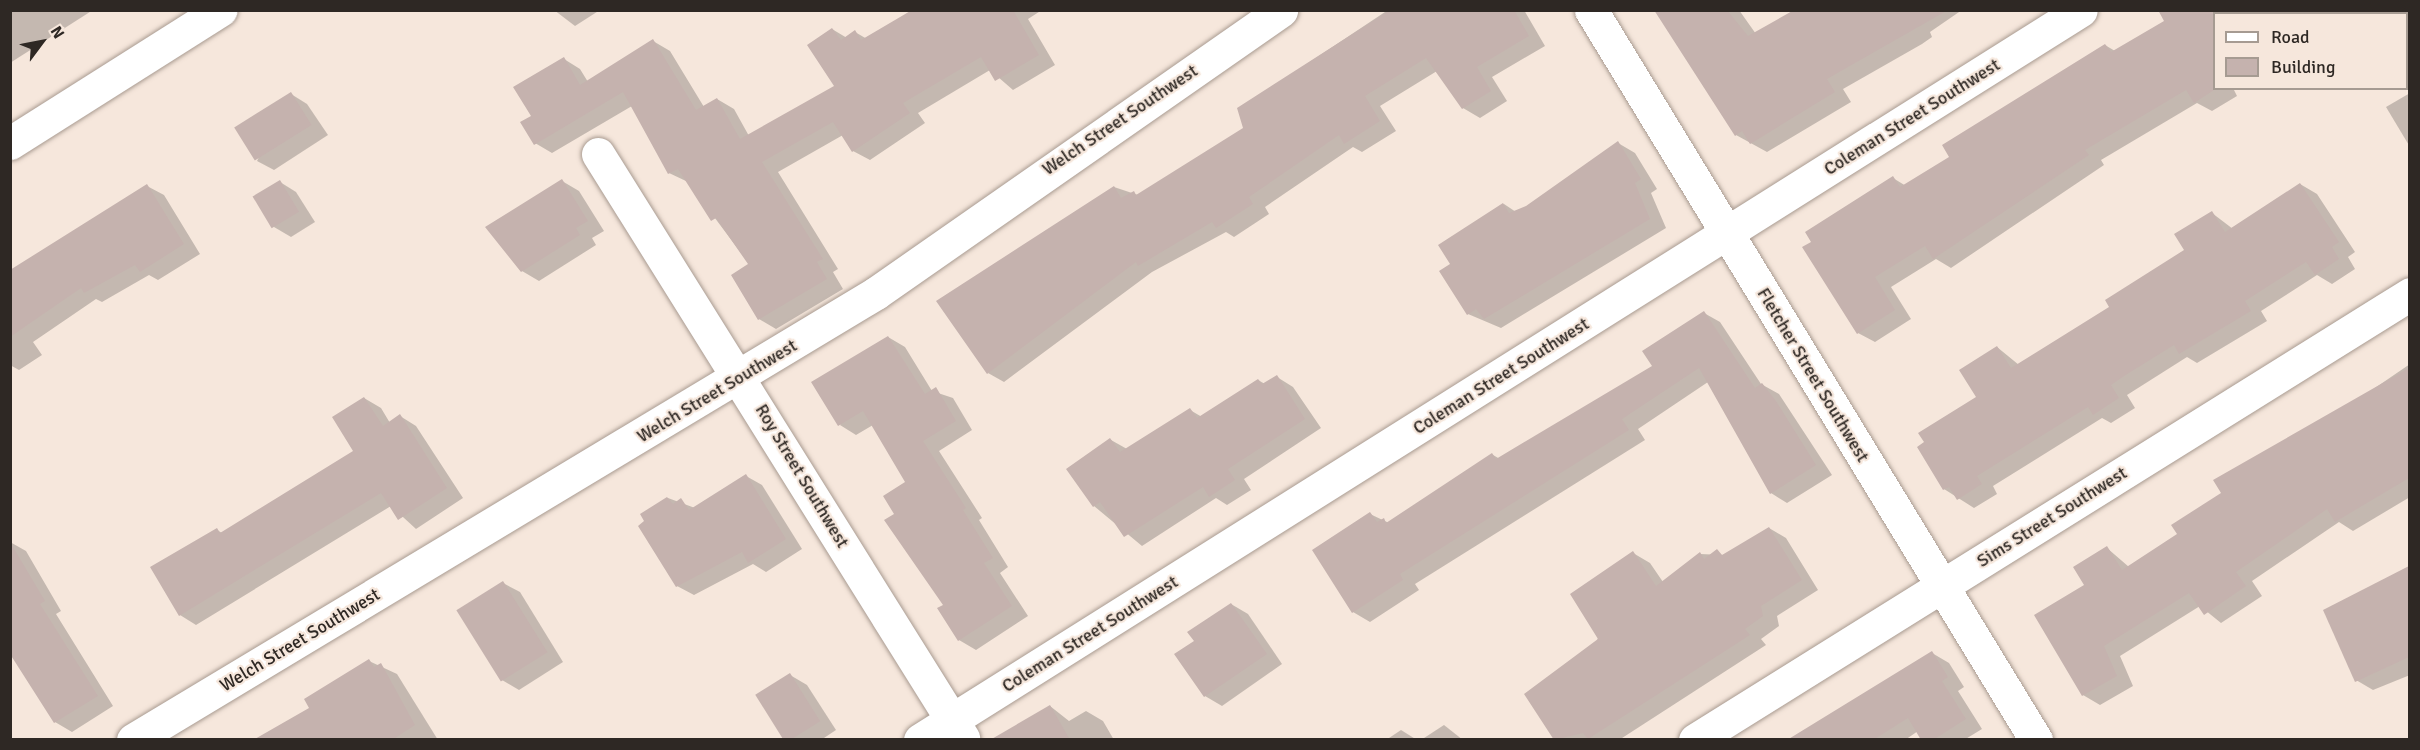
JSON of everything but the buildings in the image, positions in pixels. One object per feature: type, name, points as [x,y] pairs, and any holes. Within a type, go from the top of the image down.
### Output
[{"type":"street","points":[[10,143],[220,10]]},
{"type":"street","name":"Welch Street Southwest","points":[[133,740],[742,377],[876,293],[1281,10]]},
{"type":"street","name":"Fletcher Street Southwest","points":[[1591,10],[2036,740]]},
{"type":"street","name":"Coleman Street Southwest","points":[[921,740],[958,730],[1727,234],[2081,10]]},
{"type":"street","name":"Roy Street Southwest","points":[[598,154],[742,377],[958,730]]},
{"type":"street","name":"Sims Street Southwest","points":[[1695,740],[2409,294]]}]
